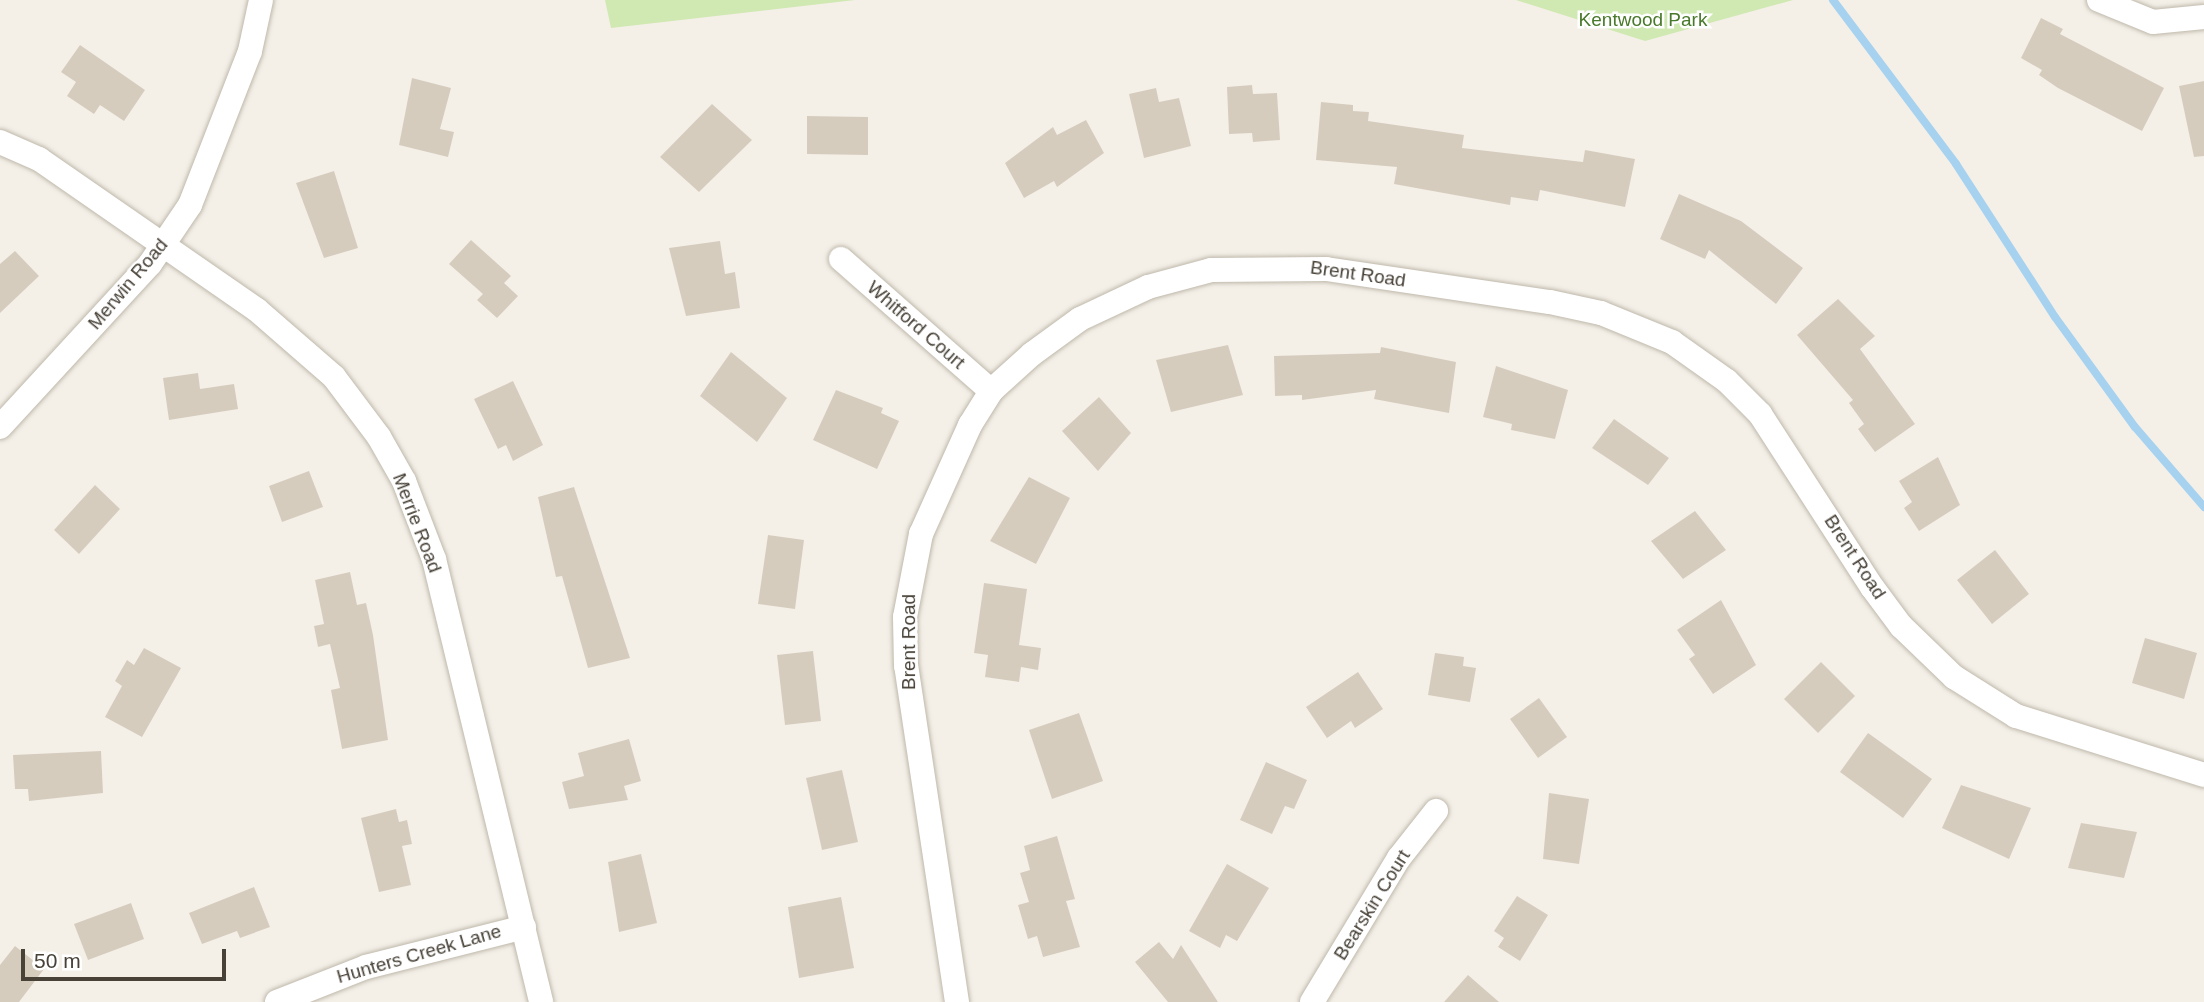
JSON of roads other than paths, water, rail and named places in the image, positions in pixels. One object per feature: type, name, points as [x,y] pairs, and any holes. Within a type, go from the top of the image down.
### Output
[{"type":"street","name":"Merwin Road","points":[[0,427],[161,247],[190,205],[220,135],[261,0]]},
{"type":"street","points":[[2099,0],[2153,22],[2204,17]]},
{"type":"street","name":"Merrie Road","points":[[0,142],[39,159],[161,247],[257,310],[310,353],[355,404],[404,481],[434,559],[541,1002]]},
{"type":"street","name":"Whitford Court","points":[[841,259],[991,391]]},
{"type":"street","name":"Brent Road","points":[[957,1002],[915,748],[905,617],[921,534],[951,458],[991,391],[1080,319],[1147,287],[1211,270],[1326,269],[1601,313],[1689,353],[1760,414],[1886,607],[1954,677],[2016,716],[2204,775]]},
{"type":"street","name":"Bearskin Court","points":[[1312,1002],[1399,858],[1436,811]]},
{"type":"street","name":"Hunters Creek Lane","points":[[277,1002],[366,967],[524,927]]},
{"type":"waterway","points":[[1833,0],[1956,164],[2055,317],[2135,427],[2204,507]]},
{"type":"park label","name":"Kentwood Park","points":[[1643,20]]}]
